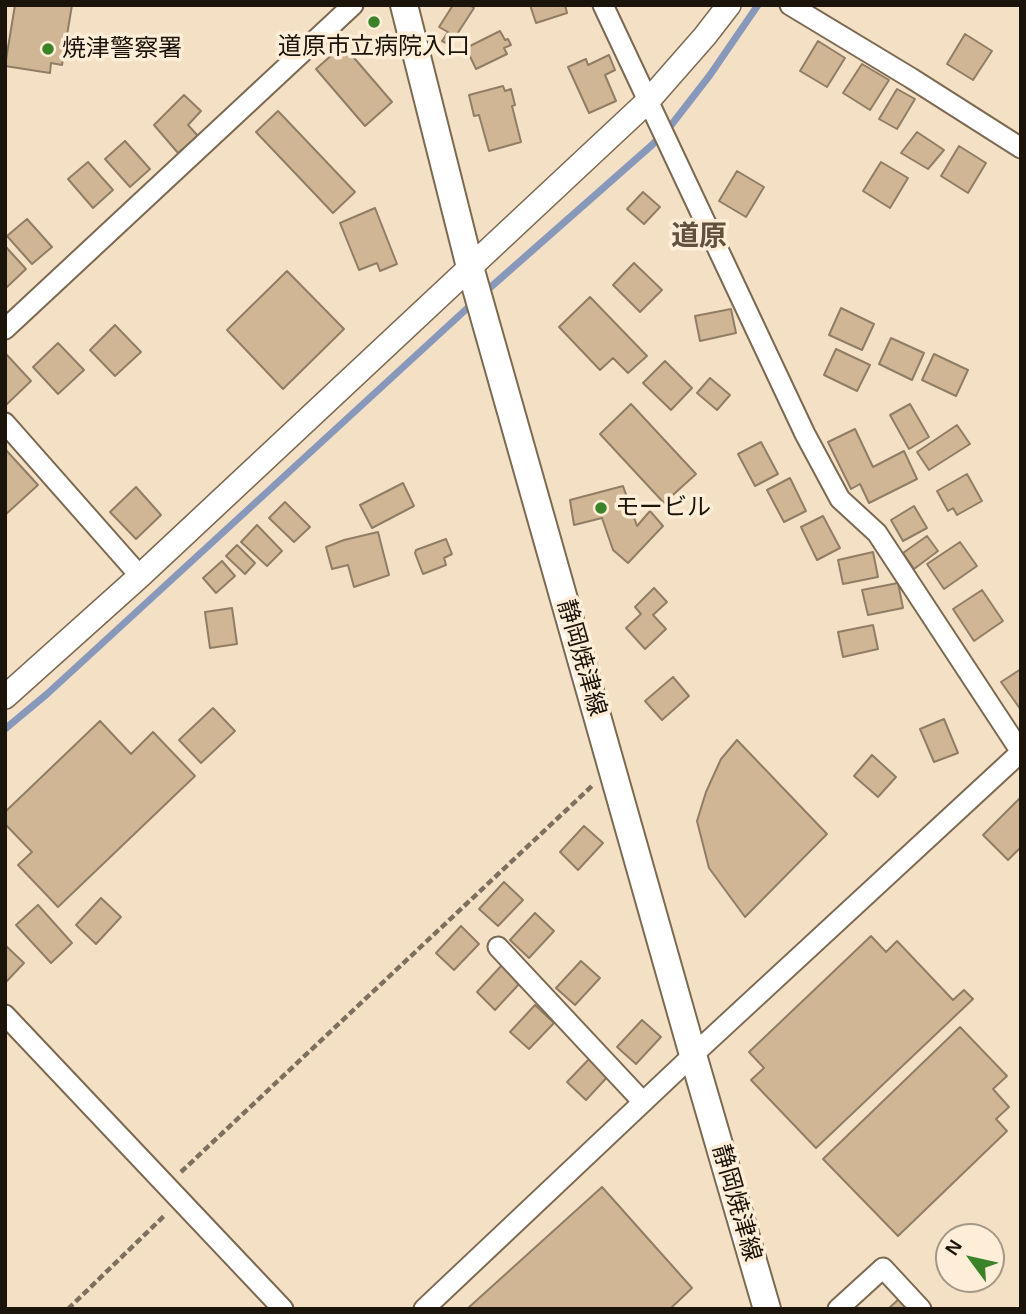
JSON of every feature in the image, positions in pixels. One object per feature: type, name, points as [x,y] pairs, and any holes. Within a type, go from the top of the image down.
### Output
[{"type":"main road","name":"静岡焼津線","points":[[404,5],[470,267],[767,1309]]},
{"type":"street","points":[[5,329],[353,5]]},
{"type":"street","points":[[424,1309],[693,1055],[1021,752],[877,533],[840,499],[799,421],[603,5]]},
{"type":"street","points":[[5,697],[140,576],[648,101],[729,5]]},
{"type":"street","points":[[790,5],[1021,148]]},
{"type":"street","points":[[5,423],[140,576]]},
{"type":"street","points":[[498,947],[643,1102]]},
{"type":"street","points":[[5,1015],[284,1309]]},
{"type":"street","points":[[838,1309],[883,1268],[921,1309]]},
{"type":"path","points":[[68,1309],[174,1192],[612,767]]},
{"type":"building","points":[[15,5],[72,5],[62,65],[51,63],[50,73],[5,66]]},
{"type":"building","points":[[453,5],[470,5],[474,8],[450,45],[442,41],[448,32],[439,27]]},
{"type":"building","points":[[530,5],[565,5],[567,13],[536,23]]},
{"type":"building","points":[[500,31],[511,45],[504,48],[507,54],[476,69],[466,48]]},
{"type":"building","points":[[965,34],[992,51],[973,80],[947,64]]},
{"type":"building","points":[[818,41],[845,58],[827,87],[800,71]]},
{"type":"building","points":[[343,45],[392,102],[365,126],[316,69]]},
{"type":"building","points":[[609,55],[615,70],[605,75],[616,101],[589,113],[568,67],[586,59],[588,65]]},
{"type":"building","points":[[862,64],[889,80],[870,110],[843,93]]},
{"type":"building","points":[[503,86],[505,91],[511,89],[515,105],[512,106],[521,142],[489,151],[479,115],[474,116],[469,95]]},
{"type":"building","points":[[897,89],[915,99],[897,129],[879,119]]},
{"type":"building","points":[[184,95],[201,111],[188,125],[198,136],[178,153],[154,125]]},
{"type":"building","points":[[278,111],[355,192],[333,213],[256,132]]},
{"type":"building","points":[[917,132],[944,150],[928,169],[901,153]]},
{"type":"building","points":[[125,141],[150,169],[130,187],[105,159]]},
{"type":"building","points":[[959,146],[986,163],[968,193],[941,176]]},
{"type":"building","points":[[88,162],[113,190],[93,208],[68,179]]},
{"type":"building","points":[[881,162],[908,178],[890,208],[863,191]]},
{"type":"building","points":[[737,171],[764,187],[746,217],[719,201]]},
{"type":"building","points":[[643,192],[660,207],[644,224],[627,209]]},
{"type":"building","points":[[375,208],[397,264],[380,271],[377,263],[359,270],[340,223]]},
{"type":"building","points":[[27,219],[52,247],[32,264],[7,236]]},
{"type":"building","points":[[5,246],[26,269],[7,287],[5,286]]},
{"type":"building","points":[[634,263],[662,290],[640,312],[613,285]]},
{"type":"building","points":[[287,271],[344,329],[283,389],[227,330]]},
{"type":"building","points":[[590,297],[647,356],[628,373],[613,358],[600,370],[559,327]]},
{"type":"building","points":[[841,308],[874,324],[862,350],[829,335]]},
{"type":"building","points":[[731,309],[736,333],[700,341],[695,316]]},
{"type":"building","points":[[115,325],[141,352],[115,376],[90,350]]},
{"type":"building","points":[[891,338],[924,353],[912,380],[879,364]]},
{"type":"building","points":[[58,343],[84,370],[58,394],[33,367]]},
{"type":"building","points":[[836,349],[870,365],[857,391],[824,375]]},
{"type":"building","points":[[934,354],[968,370],[956,396],[922,380]]},
{"type":"building","points":[[5,355],[31,381],[6,405]]},
{"type":"building","points":[[665,361],[692,388],[671,410],[643,383]]},
{"type":"building","points":[[710,378],[730,395],[717,410],[697,393]]},
{"type":"building","points":[[631,404],[696,474],[664,503],[600,434]]},
{"type":"building","points":[[910,404],[929,437],[909,449],[890,415]]},
{"type":"building","points":[[957,425],[970,444],[929,470],[917,452]]},
{"type":"building","points":[[855,429],[873,467],[904,451],[917,479],[869,503],[860,484],[851,489],[828,442]]},
{"type":"building","points":[[761,442],[778,474],[755,486],[738,454]]},
{"type":"building","points":[[5,449],[38,485],[5,515]]},
{"type":"building","points":[[967,474],[982,501],[957,515],[953,508],[948,511],[937,491]]},
{"type":"building","points":[[790,478],[806,511],[784,522],[767,490]]},
{"type":"building","points":[[403,483],[414,506],[372,528],[360,505]]},
{"type":"building","points":[[623,486],[637,526],[650,511],[663,526],[628,563],[613,550],[602,518],[574,525],[570,500]]},
{"type":"building","points":[[136,487],[161,515],[136,539],[110,512]]},
{"type":"building","points":[[285,502],[310,527],[294,542],[269,518]]},
{"type":"building","points":[[914,506],[927,528],[903,541],[891,520]]},
{"type":"building","points":[[823,516],[840,548],[817,560],[801,527]]},
{"type":"building","points":[[257,525],[282,551],[267,566],[241,542]]},
{"type":"building","points":[[378,532],[389,575],[354,587],[348,565],[332,569],[326,547]]},
{"type":"building","points":[[927,536],[938,551],[914,569],[903,553]]},
{"type":"building","points":[[446,539],[452,554],[444,558],[446,565],[423,574],[416,550]]},
{"type":"building","points":[[960,542],[977,566],[944,589],[927,564]]},
{"type":"building","points":[[237,545],[255,563],[245,574],[226,556]]},
{"type":"building","points":[[873,552],[878,577],[843,584],[838,560]]},
{"type":"building","points":[[222,561],[235,576],[216,593],[203,578]]},
{"type":"building","points":[[898,583],[903,608],[868,615],[862,590]]},
{"type":"building","points":[[654,588],[667,602],[653,615],[666,629],[645,649],[626,628],[641,614],[635,607]]},
{"type":"building","points":[[982,590],[1003,621],[974,641],[953,609]]},
{"type":"building","points":[[232,608],[237,644],[210,648],[205,612]]},
{"type":"building","points":[[873,625],[878,649],[843,657],[838,632]]},
{"type":"building","points":[[1021,669],[1021,710],[1001,682]]},
{"type":"building","points":[[673,677],[689,696],[662,720],[645,701]]},
{"type":"building","points":[[213,708],[235,731],[201,763],[179,740]]},
{"type":"building","points":[[944,719],[958,753],[934,762],[920,729]]},
{"type":"building","points":[[100,721],[131,754],[153,732],[195,776],[58,907],[18,865],[32,852],[5,824],[5,812]]},
{"type":"building","points":[[737,740],[827,834],[745,917],[709,868],[697,821],[721,759]]},
{"type":"building","points":[[872,755],[896,777],[878,797],[854,776]]},
{"type":"building","points":[[1021,797],[1021,847],[1008,860],[983,835]]},
{"type":"building","points":[[584,826],[603,843],[578,870],[560,852]]},
{"type":"building","points":[[504,882],[523,900],[498,926],[479,909]]},
{"type":"building","points":[[101,898],[121,917],[96,944],[76,925]]},
{"type":"building","points":[[38,905],[72,943],[51,963],[16,925]]},
{"type":"building","points":[[535,913],[554,931],[529,958],[510,940]]},
{"type":"building","points":[[461,926],[479,944],[454,970],[436,953]]},
{"type":"building","points":[[871,936],[886,952],[897,941],[953,1000],[964,990],[973,999],[816,1148],[751,1080],[764,1068],[749,1052]]},
{"type":"building","points":[[5,945],[24,963],[5,983]]},
{"type":"building","points":[[581,961],[600,978],[575,1005],[556,988]]},
{"type":"building","points":[[502,965],[520,983],[495,1010],[477,992]]},
{"type":"building","points":[[535,1005],[554,1023],[529,1049],[510,1032]]},
{"type":"building","points":[[642,1020],[661,1037],[636,1064],[617,1047]]},
{"type":"building","points":[[960,1027],[1007,1076],[993,1089],[1009,1107],[996,1119],[1007,1131],[898,1236],[823,1159]]},
{"type":"building","points":[[592,1056],[611,1073],[586,1100],[567,1082]]},
{"type":"building","points":[[602,1187],[692,1288],[670,1309],[467,1309]]},
{"type":"building","points":[[899,1299],[908,1309],[888,1309]]},
{"type":"waterway","points":[[484,293],[652,145],[672,124],[758,5]]},
{"type":"waterway","points":[[5,729],[47,694],[473,303]]},
{"type":"place","name":"道原市立病院入口","points":[[374,22]]},
{"type":"place","name":"焼津警察署","points":[[48,49]]},
{"type":"place","name":"モービル","points":[[601,508]]},
{"type":"district","name":"道原","points":[[699,237]]}]
